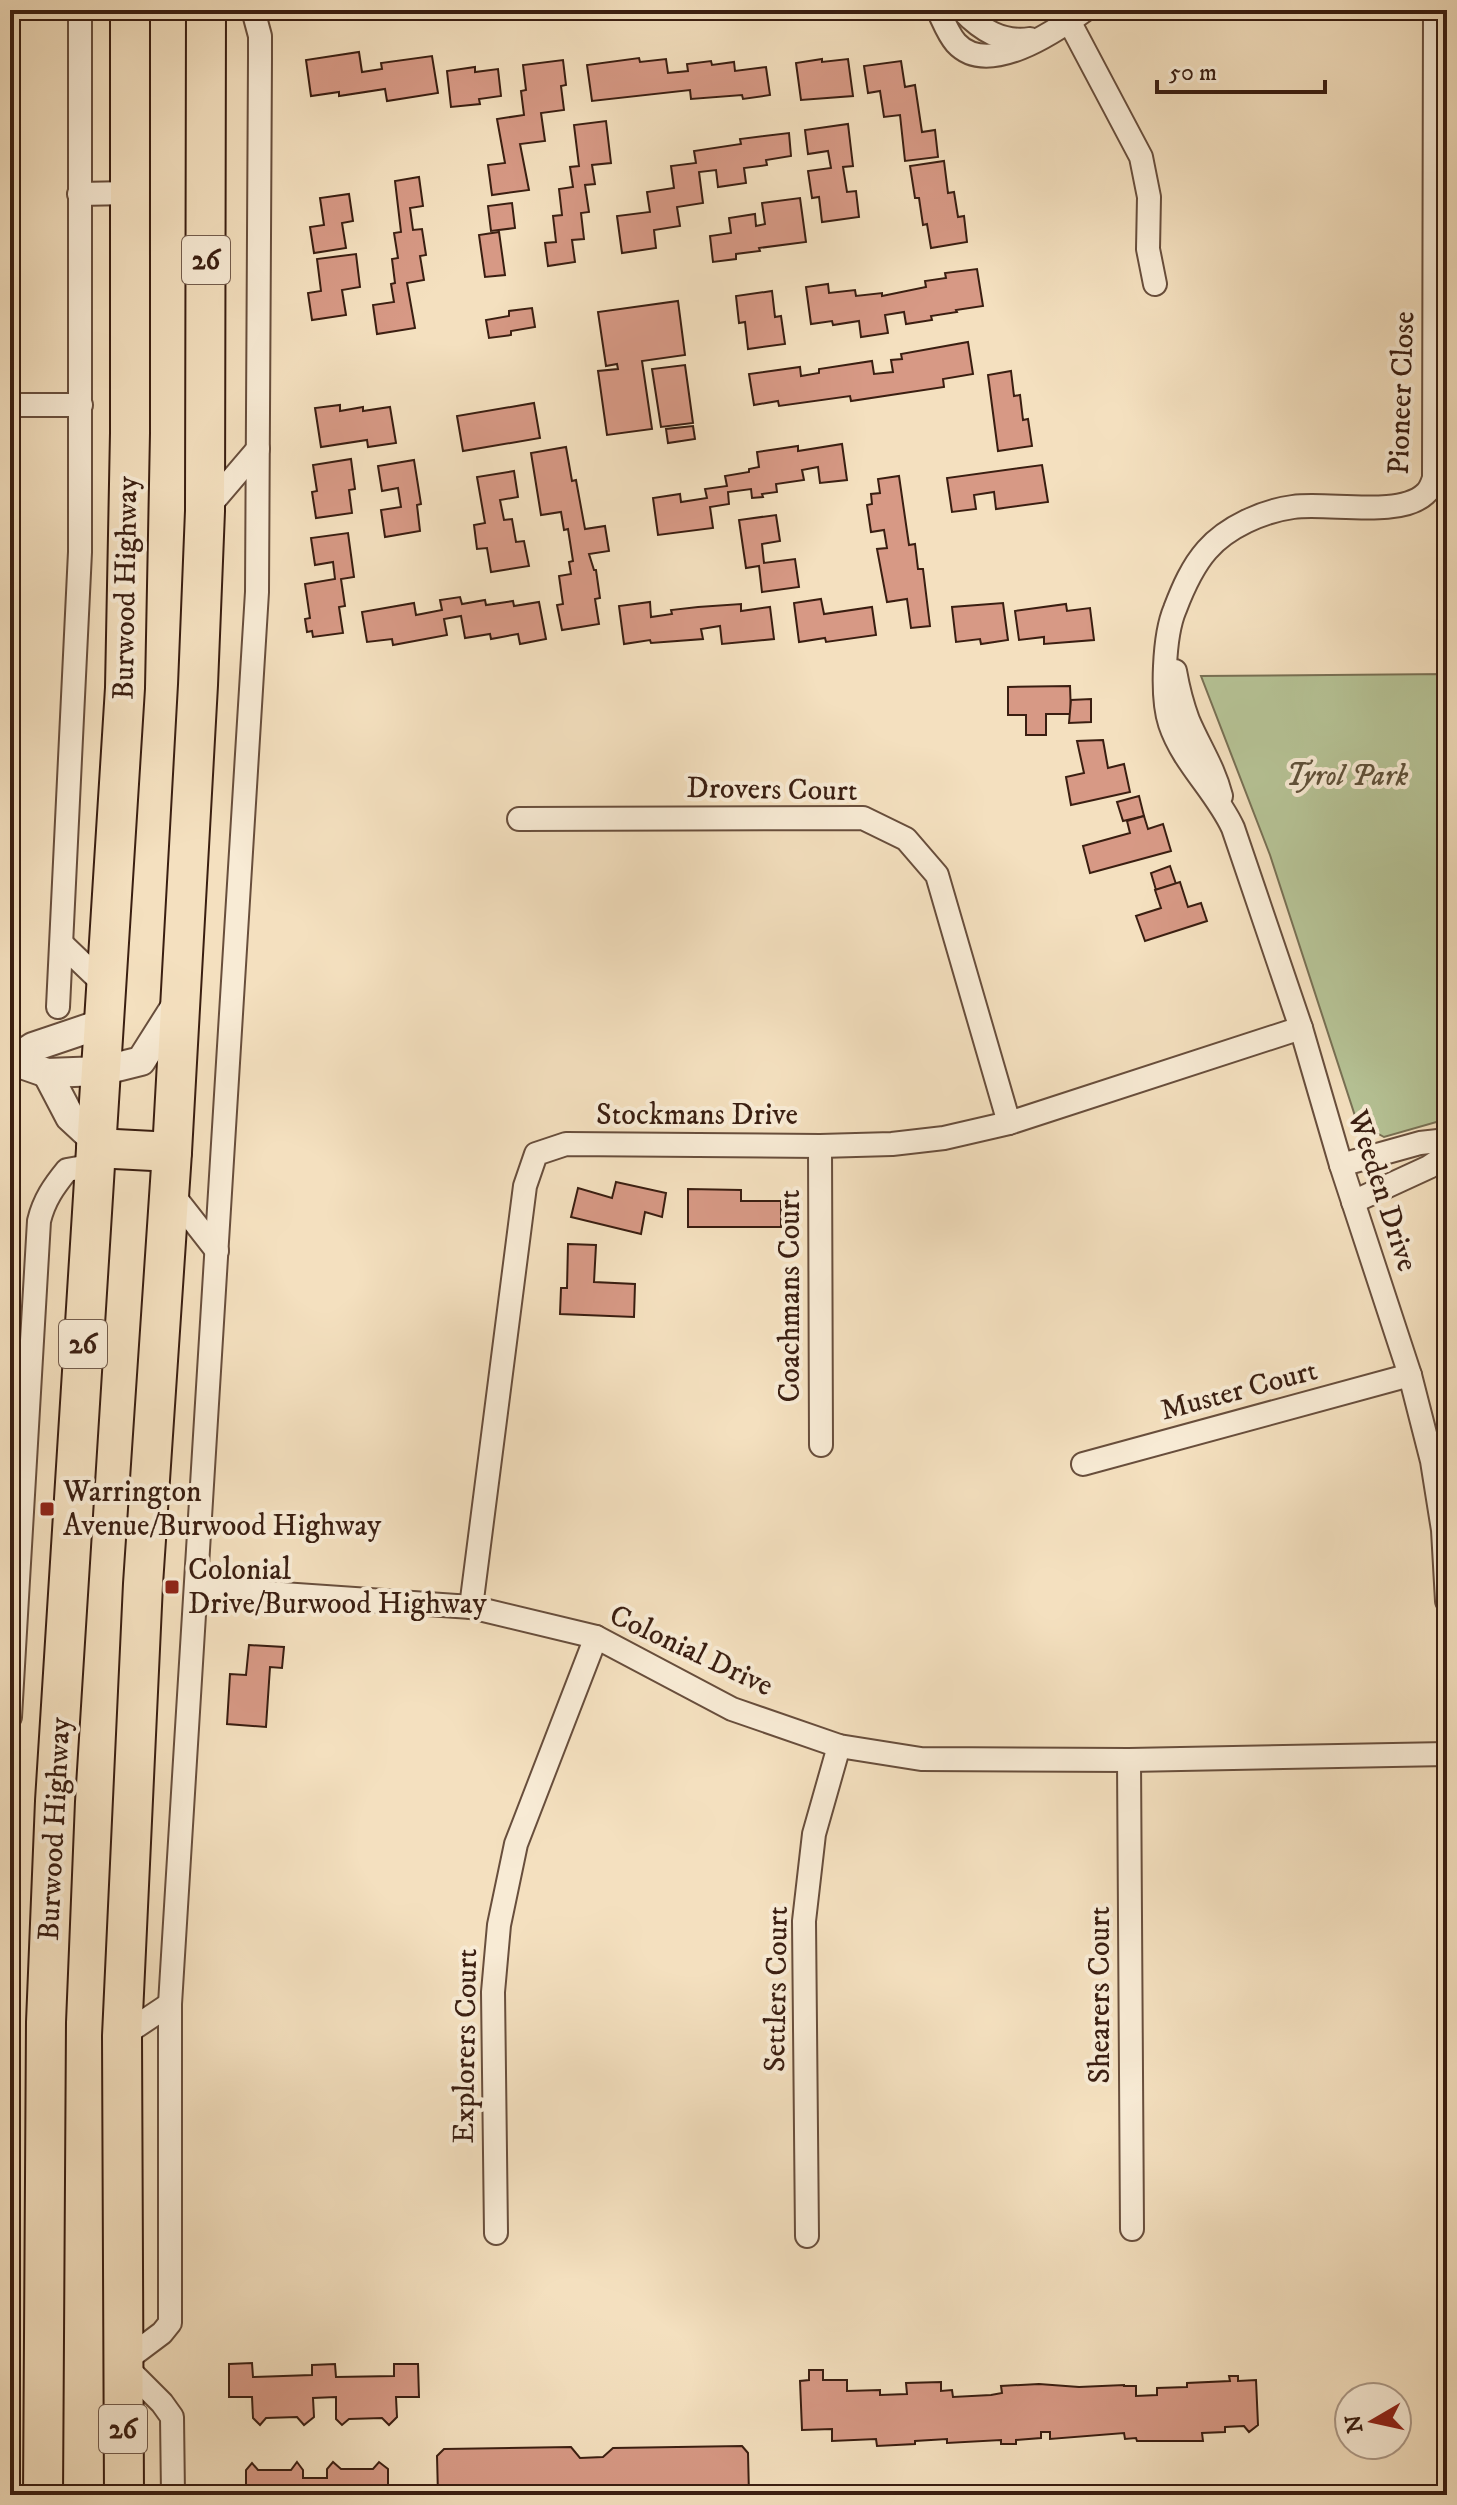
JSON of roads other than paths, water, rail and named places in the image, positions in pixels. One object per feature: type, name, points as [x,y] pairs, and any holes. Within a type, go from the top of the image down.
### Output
[{"type":"highway","name":"Burwood Highway","points":[[43,2495],[46,2022],[55,1801],[125,688],[130,433],[130,10]]},
{"type":"highway","name":"26","points":[[124,2495],[122,2036],[143,1584],[198,701],[205,511],[206,10]]},
{"type":"highway","points":[[96,1152],[172,1152]]},
{"type":"street","name":"Burwood Highway","points":[[58,1007],[79,601],[80,10]]},
{"type":"street","points":[[173,2495],[172,2417],[122,2363],[162,2333],[170,2323],[170,2004],[257,592],[260,36],[253,10]]},
{"type":"street","points":[[938,10],[956,43],[969,52],[982,55],[1006,52],[1043,37],[1077,16],[1141,157],[1149,197],[1148,249],[1155,284]]},
{"type":"street","points":[[962,10],[996,36],[1024,40],[1043,37]]},
{"type":"street","name":"Pioneer Close","points":[[1168,639],[1170,620],[1193,568],[1209,547],[1243,523],[1291,507],[1405,504],[1423,496],[1434,478],[1435,10]]},
{"type":"street","points":[[79,194],[130,193]]},
{"type":"street","points":[[10,405],[81,405]]},
{"type":"street","points":[[205,511],[258,449]]},
{"type":"street","name":"Weeden Drive","points":[[1168,639],[1165,704],[1169,720],[1184,754],[1224,808],[1233,828],[1301,1028],[1341,1165],[1410,1375],[1432,1461],[1443,1530],[1447,1601]]},
{"type":"street","name":"Drovers Court","points":[[519,819],[863,818],[906,839],[937,875],[1009,1123]]},
{"type":"street","points":[[12,1060],[105,1005],[62,944]]},
{"type":"street","points":[[12,1060],[47,1073],[101,1071],[141,1061],[179,1001]]},
{"type":"street","name":"Stockmans Drive","points":[[471,1607],[525,1186],[536,1154],[566,1144],[820,1146],[905,1143],[944,1138],[1009,1123],[1301,1028]]},
{"type":"street","points":[[47,1073],[70,1117],[96,1152]]},
{"type":"street","points":[[1341,1165],[1420,1143],[1447,1140]]},
{"type":"street","name":"Coachmans Court","points":[[820,1146],[821,1445]]},
{"type":"street","name":"Burwood Highway","points":[[10,1717],[19,1391],[39,1221],[42,1206],[57,1182],[67,1170],[96,1152]]},
{"type":"street","points":[[1353,1202],[1429,1167],[1447,1155]]},
{"type":"street","points":[[169,1190],[217,1251]]},
{"type":"street","name":"Muster Court","points":[[1083,1464],[1410,1375]]},
{"type":"street","name":"Colonial Drive","points":[[196,1588],[471,1607],[596,1637],[732,1709],[839,1746],[921,1759],[1129,1760],[1447,1754]]},
{"type":"street","name":"Explorers Court","points":[[496,2233],[493,1992],[499,1925],[516,1844],[596,1637]]},
{"type":"street","name":"Settlers Court","points":[[807,2236],[804,1921],[814,1834],[839,1746]]},
{"type":"street","name":"Shearers Court","points":[[1129,1760],[1132,2229]]},
{"type":"street","points":[[122,2036],[170,2004]]},
{"type":"place","name":"Warrington Avenue/Burwood Highway","points":[[47,1509]]},
{"type":"place","name":"Colonial Drive/Burwood Highway","points":[[172,1587]]},
{"type":"park label","name":"Tyrol Park","points":[[1347,776]]}]
